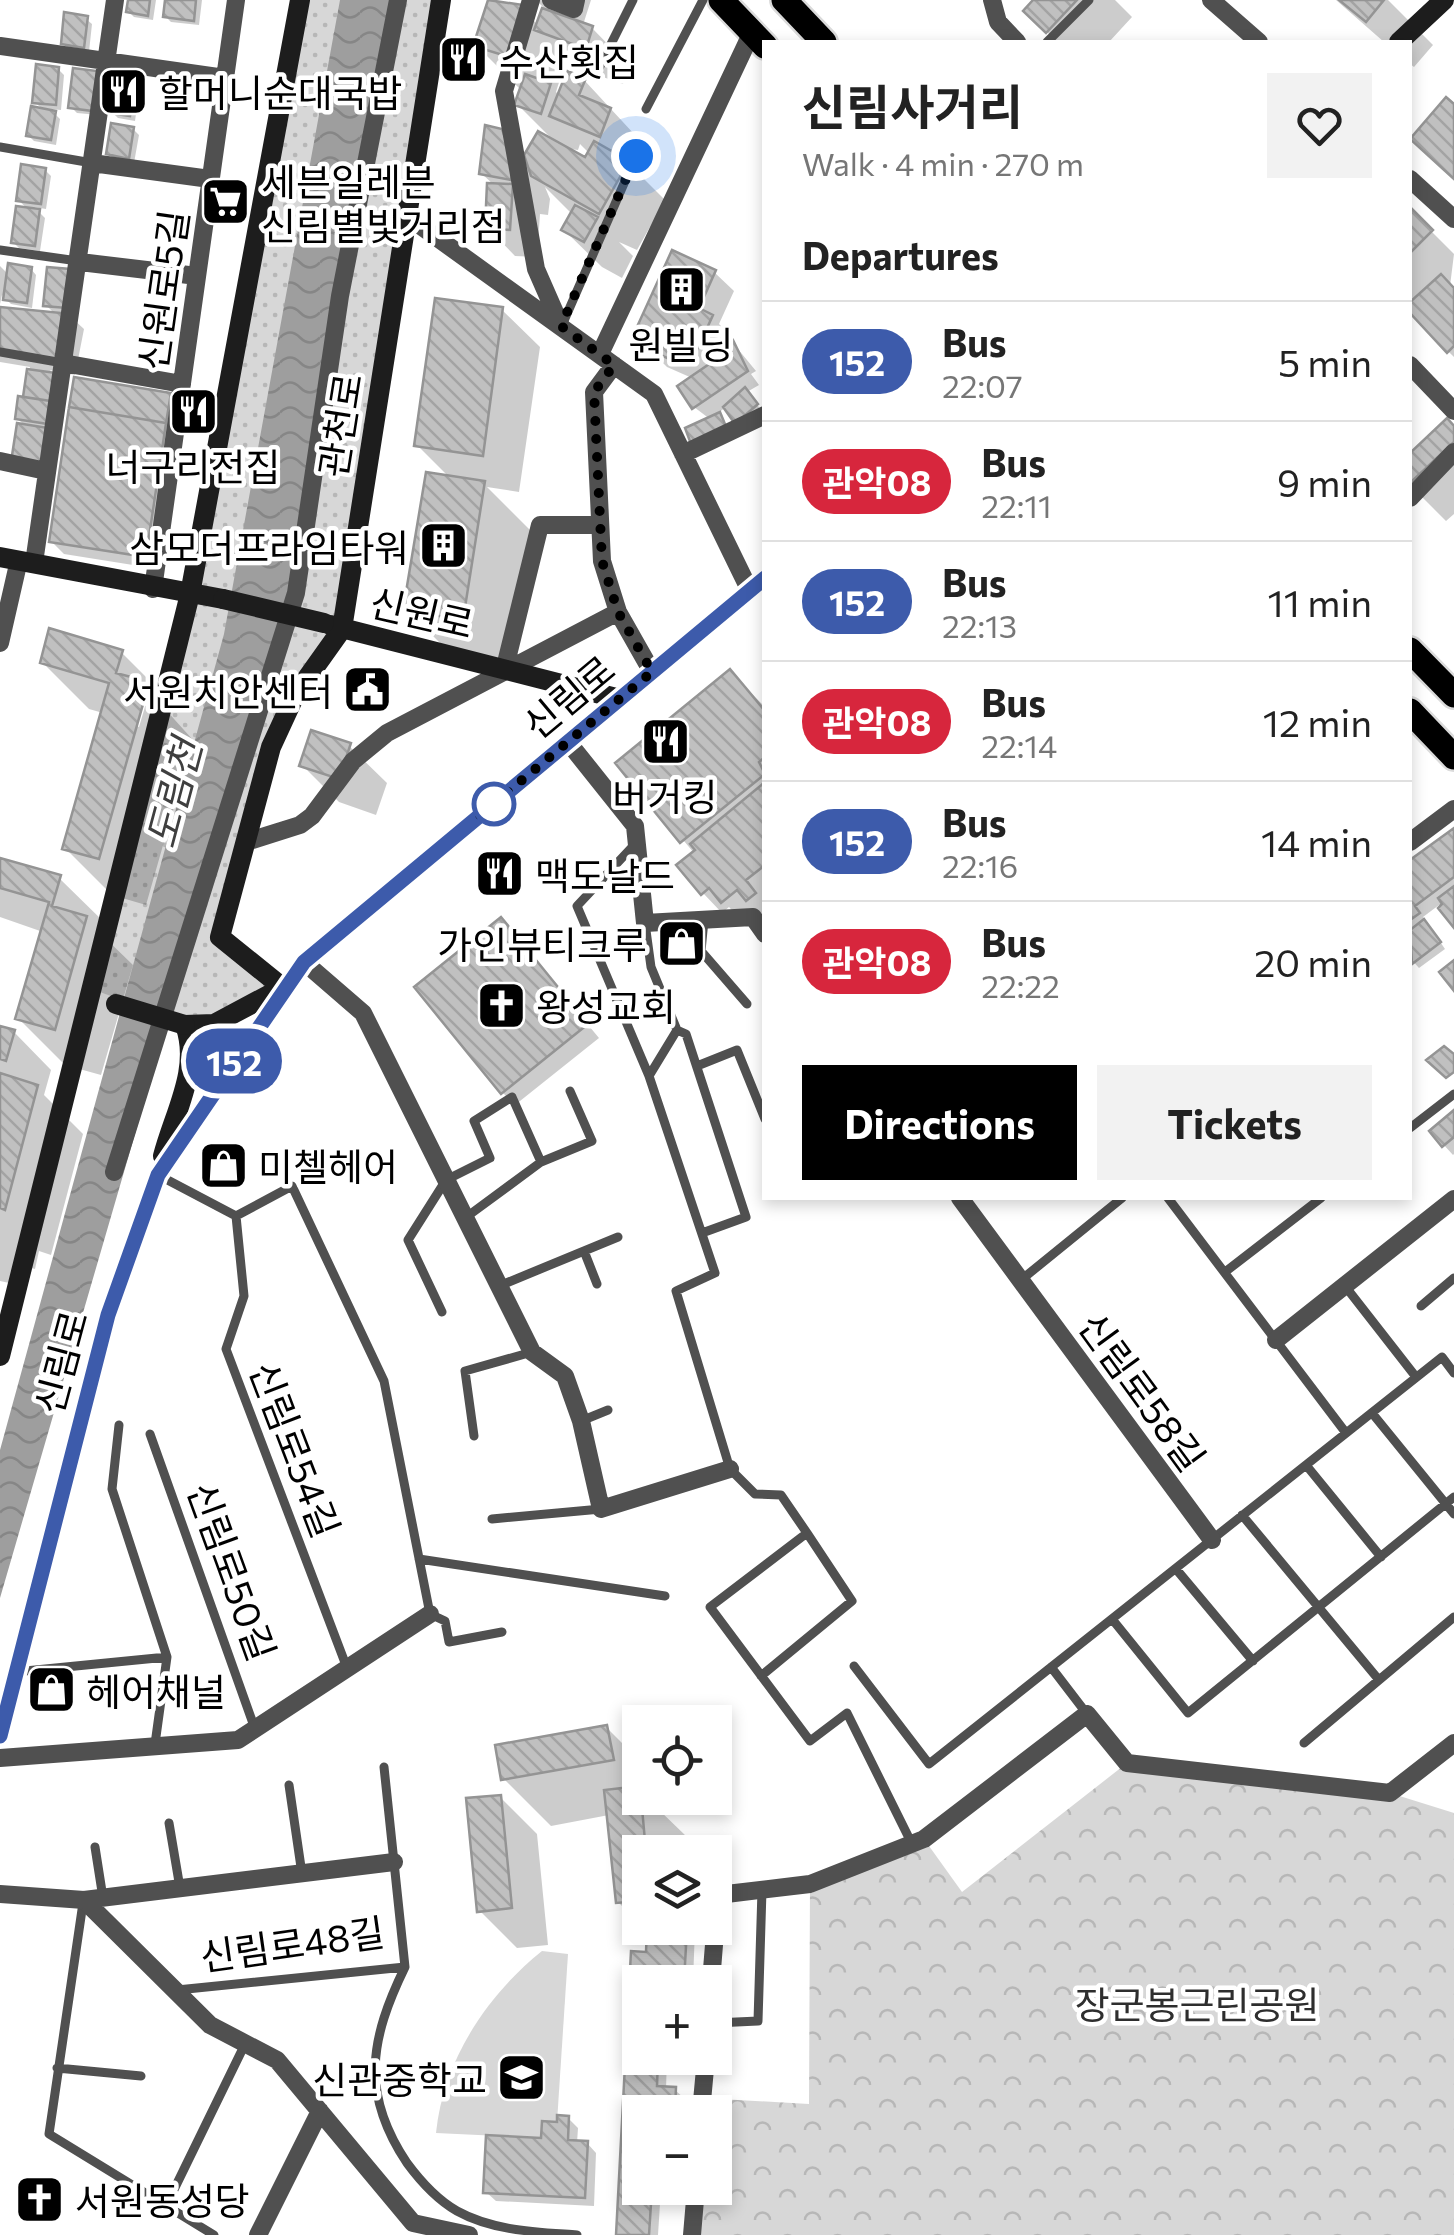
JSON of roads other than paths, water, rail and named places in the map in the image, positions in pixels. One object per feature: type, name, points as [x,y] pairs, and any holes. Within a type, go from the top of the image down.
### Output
[{"type":"main road","points":[[158,1175],[192,1063],[185,1025],[91,995],[190,594],[300,0]]},
{"type":"main road","name":"관천로","points":[[282,987],[220,937],[271,747],[294,695],[333,626],[442,0]]},
{"type":"main road","points":[[721,0],[759,39]]},
{"type":"main road","points":[[1401,40],[1444,0]]},
{"type":"main road","points":[[793,4],[822,40]]},
{"type":"main road","points":[[18,560],[190,594]]},
{"type":"main road","name":"신림로","points":[[0,1736],[13,1672],[108,1315],[158,1175],[282,987],[304,962],[757,585]]},
{"type":"main road","name":"신원로","points":[[190,594],[620,698]]},
{"type":"main road","points":[[1412,652],[1454,695]]},
{"type":"main road","points":[[1412,714],[1454,757]]},
{"type":"main road","name":"신림로","points":[[185,1025],[214,1024],[282,987]]},
{"type":"main road","name":"신림로","points":[[0,1356],[7,1296],[91,995]]},
{"type":"street","points":[[0,643],[18,560],[46,471],[80,262],[115,0]]},
{"type":"street","name":"신원로5길","points":[[153,589],[236,0]]},
{"type":"street","points":[[114,1172],[296,593],[340,296],[398,0]]},
{"type":"street","points":[[530,0],[504,91],[536,269],[561,326]]},
{"type":"street","points":[[551,0],[574,9],[576,0]]},
{"type":"street","points":[[992,0],[998,22],[1014,40]]},
{"type":"street","points":[[1220,3],[1256,40]]},
{"type":"street","points":[[652,672],[618,612],[602,561],[594,392],[759,39]]},
{"type":"street","points":[[0,46],[225,78]]},
{"type":"street","points":[[92,163],[210,179]]},
{"type":"street","points":[[1412,181],[1454,219]]},
{"type":"street","points":[[407,216],[654,394],[757,585]]},
{"type":"street","points":[[80,262],[197,276]]},
{"type":"street","points":[[63,363],[182,384]]},
{"type":"street","points":[[1412,367],[1454,411]]},
{"type":"street","points":[[683,454],[762,416]]},
{"type":"street","points":[[1412,496],[1454,452]]},
{"type":"street","points":[[0,461],[46,471]]},
{"type":"street","points":[[506,668],[540,525],[600,526]]},
{"type":"street","points":[[506,668],[618,612]]},
{"type":"street","name":"신원로","points":[[246,842],[300,825],[324,804],[353,761],[369,746],[506,668]]},
{"type":"street","points":[[568,742],[635,826],[645,923],[759,915]]},
{"type":"street","points":[[1412,840],[1454,809]]},
{"type":"street","points":[[304,962],[363,1013],[532,1352],[565,1376],[581,1420],[601,1509],[730,1469]]},
{"type":"street","name":"신림로58길","points":[[961,1200],[1212,1540]]},
{"type":"street","points":[[1276,1340],[1454,1200]]},
{"type":"street","name":"신림로50길","points":[[0,1758],[238,1740],[430,1614]]},
{"type":"street","points":[[712,1965],[718,1895],[810,1884],[912,1844],[1088,1714],[1126,1763],[1390,1793],[1454,1743]]},
{"type":"street","points":[[0,1894],[84,1900],[394,1862]]},
{"type":"street","name":"신림로48길","points":[[84,1900],[210,2025],[277,2060],[409,2229],[469,2235]]},
{"type":"street","points":[[258,2235],[320,2111]]},
{"type":"street","points":[[692,2235],[695,2205]]},
{"type":"lane","points":[[596,74],[634,0]]},
{"type":"lane","points":[[646,109],[704,0]]},
{"type":"lane","points":[[1049,40],[1088,0]]},
{"type":"lane","points":[[0,148],[92,163]]},
{"type":"lane","points":[[561,326],[636,156]]},
{"type":"lane","points":[[0,250],[80,262]]},
{"type":"lane","points":[[0,352],[63,363]]},
{"type":"lane","points":[[637,842],[578,906],[650,1076],[715,1273],[676,1291],[730,1469],[755,1494],[781,1495],[852,1601],[762,1676]]},
{"type":"lane","points":[[704,920],[701,951],[747,1004]]},
{"type":"lane","points":[[645,923],[651,967],[676,1030],[686,1034],[746,1217],[702,1233]]},
{"type":"lane","points":[[650,1076],[676,1030]]},
{"type":"lane","points":[[696,1066],[736,1050],[762,1113]]},
{"type":"lane","points":[[465,1218],[541,1162],[592,1141],[570,1090]]},
{"type":"lane","points":[[1412,1126],[1454,1094]]},
{"type":"lane","points":[[442,1312],[408,1240],[446,1180],[490,1158],[474,1121],[512,1097],[541,1162]]},
{"type":"lane","points":[[158,1175],[236,1216],[292,1186],[384,1381],[430,1614],[445,1621],[449,1642],[502,1632]]},
{"type":"lane","points":[[1021,1280],[1120,1200]]},
{"type":"lane","points":[[1170,1200],[1346,1433]]},
{"type":"lane","points":[[1225,1272],[1318,1200]]},
{"type":"lane","name":"신림로54길","points":[[236,1216],[244,1296],[226,1349],[347,1668]]},
{"type":"lane","points":[[498,1286],[618,1237]]},
{"type":"lane","points":[[584,1251],[597,1284]]},
{"type":"lane","points":[[1421,1306],[1454,1278]]},
{"type":"lane","points":[[1344,1286],[1416,1377]]},
{"type":"lane","points":[[474,1436],[465,1372],[532,1352]]},
{"type":"lane","points":[[854,1666],[930,1764],[1442,1357],[1454,1373]]},
{"type":"lane","points":[[581,1420],[608,1410]]},
{"type":"lane","points":[[1372,1413],[1450,1500],[1454,1514]]},
{"type":"lane","points":[[119,1425],[112,1489],[167,1658],[155,1744]]},
{"type":"lane","name":"신림로50길","points":[[150,1434],[255,1729]]},
{"type":"lane","points":[[1306,1465],[1380,1556]]},
{"type":"lane","points":[[1112,1619],[1188,1713],[1450,1500]]},
{"type":"lane","points":[[492,1519],[601,1509]]},
{"type":"lane","points":[[1242,1516],[1378,1680]]},
{"type":"lane","points":[[806,1533],[710,1607],[810,1741],[846,1713],[912,1844]]},
{"type":"lane","points":[[419,1559],[665,1596]]},
{"type":"lane","points":[[1176,1568],[1252,1661]]},
{"type":"lane","points":[[1304,1742],[1452,1621]]},
{"type":"lane","points":[[13,1672],[167,1658]]},
{"type":"lane","points":[[1051,1668],[1088,1714]]},
{"type":"lane","name":"신림로48길","points":[[174,1991],[405,1967],[384,1767]]},
{"type":"lane","points":[[289,1785],[302,1874]]},
{"type":"lane","points":[[170,1823],[180,1888]]},
{"type":"lane","points":[[96,1847],[103,1898]]},
{"type":"lane","points":[[732,2022],[758,2021],[762,1890]]},
{"type":"lane","points":[[84,1900],[49,2134],[214,2235]]},
{"type":"lane","points":[[405,1967],[388,2003],[374,2064],[378,2105],[393,2141],[419,2180],[458,2212],[524,2231],[578,2235]]},
{"type":"lane","points":[[166,2206],[246,2044]]},
{"type":"lane","points":[[57,2068],[141,2076]]},
{"type":"water","name":"도림천","points":[[340,0],[401,0],[291,598],[0,1598],[0,1450],[224,634]]},
{"type":"place","name":"수산횟집","points":[[464,60]]},
{"type":"place","name":"할머니순대국밥","points":[[123,91]]},
{"type":"place","name":"세븐일레븐 신림별빛거리점","points":[[226,202]]},
{"type":"place","name":"원빌딩","points":[[681,289]]},
{"type":"place","name":"너구리전집","points":[[193,411]]},
{"type":"place","name":"삼모더프라임타워","points":[[444,546]]},
{"type":"place","name":"서원치안센터","points":[[368,690]]},
{"type":"place","name":"버거킹","points":[[665,741]]},
{"type":"place","name":"맥도날드","points":[[500,874]]},
{"type":"place","name":"가인뷰티크루","points":[[682,943]]},
{"type":"place","name":"왕성교회","points":[[501,1005]]},
{"type":"place","name":"미첼헤어","points":[[223,1165]]},
{"type":"place","name":"헤어채널","points":[[51,1690]]},
{"type":"place","name":"신관중학교","points":[[522,2078]]},
{"type":"place","name":"서원동성당","points":[[40,2199]]},
{"type":"park label","name":"장군봉근린공원","points":[[1197,2003]]}]
